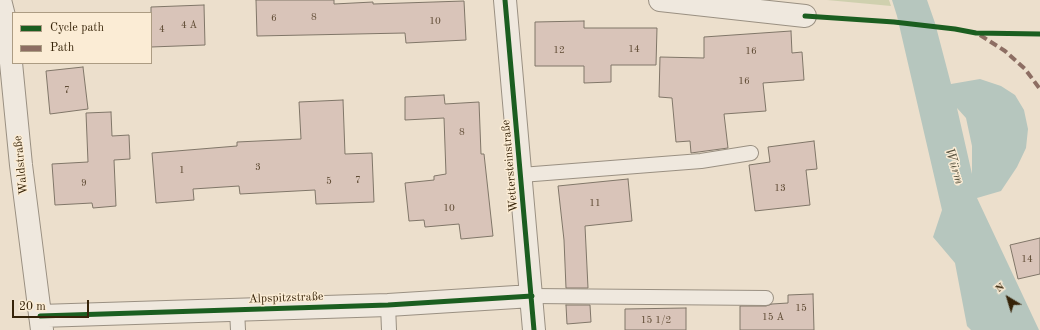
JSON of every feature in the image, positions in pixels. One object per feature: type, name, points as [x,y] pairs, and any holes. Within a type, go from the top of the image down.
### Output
[{"type":"street","name":"Waldstraße","points":[[0,0],[8,32],[21,165],[41,323]]},
{"type":"street","name":"Wettersteinstraße","points":[[505,0],[534,330]]},
{"type":"street","points":[[660,0],[806,16]]},
{"type":"street","name":"Alpspitzstraße","points":[[41,323],[238,320],[388,305],[532,296]]},
{"type":"lane","points":[[521,175],[701,161],[752,153]]},
{"type":"lane","points":[[532,296],[766,298]]},
{"type":"lane","points":[[388,305],[389,330]]},
{"type":"green space","points":[[827,0],[889,0],[891,6]]},
{"type":"water","name":"Würm","points":[[892,0],[927,0],[935,23],[951,84],[980,79],[1001,86],[1015,95],[1024,110],[1028,129],[1026,148],[1017,167],[1001,191],[977,198],[1039,330],[971,330],[967,326],[955,263],[933,237],[942,210]],"holes":[[[957,108],[966,118],[972,146],[972,174]]]},
{"type":"building","points":[[256,0],[334,0],[334,4],[464,1],[466,40],[406,43],[405,33],[257,36]]},
{"type":"building","points":[[204,5],[205,45],[152,47],[151,7]]},
{"type":"building","points":[[584,21],[584,28],[657,28],[656,65],[611,65],[611,82],[584,83],[584,66],[535,66],[535,22]]},
{"type":"building","points":[[791,31],[792,53],[802,52],[804,80],[763,83],[766,111],[724,114],[728,148],[691,153],[690,141],[676,142],[672,98],[659,97],[660,57],[704,58],[704,37]]},
{"type":"building","points":[[83,67],[88,109],[50,114],[46,71]]},
{"type":"building","points":[[444,95],[445,104],[479,102],[481,154],[484,154],[493,236],[461,239],[459,224],[425,227],[424,220],[409,221],[405,183],[434,180],[434,176],[446,174],[444,118],[405,120],[405,97]]},
{"type":"building","points":[[343,100],[345,154],[372,153],[374,202],[316,204],[315,190],[240,194],[239,186],[193,189],[194,200],[156,203],[152,153],[237,146],[237,142],[301,139],[299,102]]},
{"type":"building","points":[[111,112],[112,136],[129,135],[130,159],[114,160],[116,206],[93,208],[92,203],[55,205],[52,164],[88,162],[86,113]]},
{"type":"building","points":[[814,141],[817,169],[806,170],[810,205],[755,211],[749,165],[770,162],[768,147]]},
{"type":"building","points":[[628,179],[632,221],[585,226],[588,288],[566,288],[564,240],[558,186]]},
{"type":"building","points":[[1040,238],[1040,274],[1018,279],[1010,245]]},
{"type":"building","points":[[813,294],[814,330],[740,330],[740,306],[766,306],[788,303],[788,295]]},
{"type":"building","points":[[566,305],[590,305],[591,322],[567,324]]},
{"type":"building","points":[[686,308],[686,330],[625,330],[625,309]]},
{"type":"marked path","points":[[980,35],[1005,51],[1025,69],[1040,89]]},
{"type":"cycle path","points":[[505,0],[534,330]]},
{"type":"cycle path","points":[[805,16],[894,22],[976,33],[1040,34]]},
{"type":"cycle path","points":[[40,316],[388,305],[532,296]]}]
